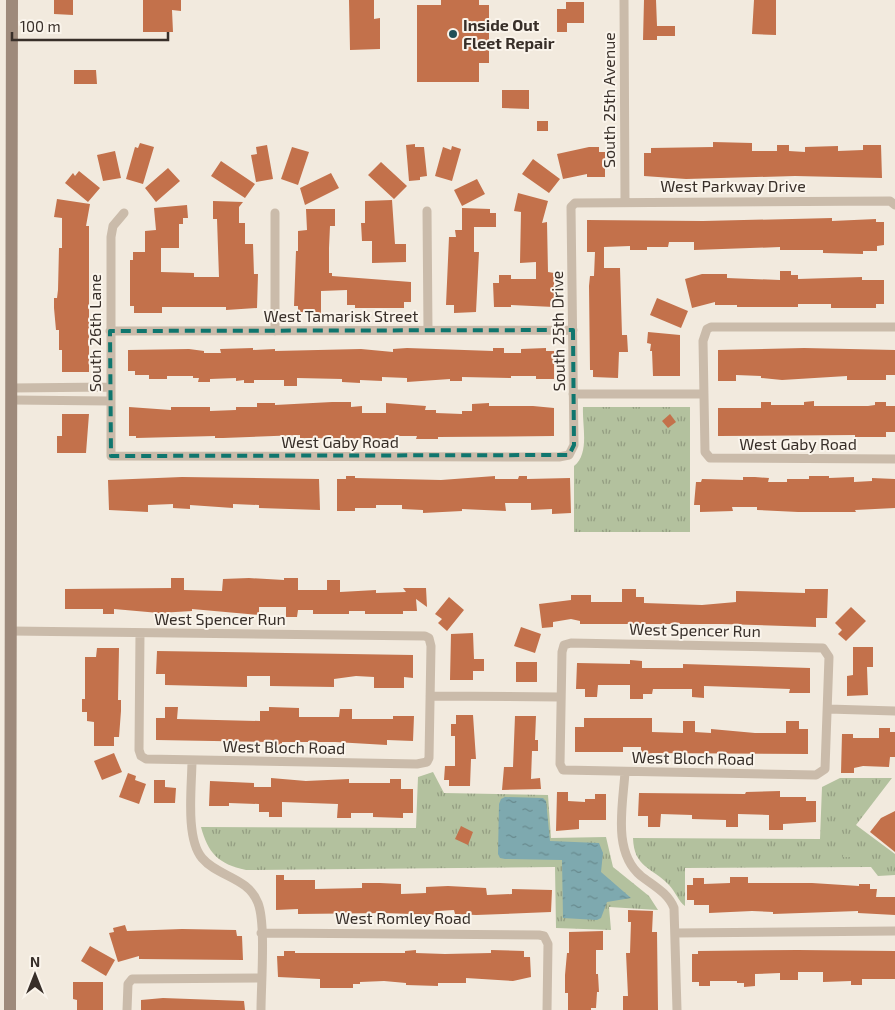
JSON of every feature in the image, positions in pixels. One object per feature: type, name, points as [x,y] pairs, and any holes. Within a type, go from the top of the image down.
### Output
[{"type":"main road","points":[[10,1010],[12,0]]},
{"type":"street","name":"South 25th Avenue","points":[[624,0],[624,201]]},
{"type":"street","name":"West Parkway Drive","points":[[571,207],[580,201],[890,201],[895,205]]},
{"type":"street","name":"South 25th Drive","points":[[569,454],[574,445],[571,207]]},
{"type":"street","points":[[427,211],[428,330]]},
{"type":"street","name":"South 26th Lane","points":[[111,456],[111,237],[114,226],[124,213]]},
{"type":"street","points":[[275,213],[275,331]]},
{"type":"street","points":[[573,394],[704,394],[703,341],[707,329],[717,327],[895,327]]},
{"type":"street","name":"West Tamarisk Street","points":[[110,331],[572,330]]},
{"type":"street","points":[[12,394],[110,387]]},
{"type":"street","points":[[12,394],[110,401]]},
{"type":"street","name":"West Gaby Road","points":[[704,394],[705,452],[713,459],[895,458]]},
{"type":"street","name":"West Gaby Road","points":[[111,456],[559,457],[569,454]]},
{"type":"street","name":"West Spencer Run","points":[[11,631],[422,635],[429,638],[430,696]]},
{"type":"street","name":"West Bloch Road","points":[[140,633],[141,756],[146,759],[417,764],[427,762],[430,754],[430,696]]},
{"type":"street","name":"West Spencer Run","points":[[560,697],[564,645],[570,643],[820,647],[826,650],[829,658],[828,709]]},
{"type":"street","points":[[430,696],[560,697]]},
{"type":"street","name":"West Bloch Road","points":[[560,697],[561,769],[566,771],[816,775],[824,772],[827,765],[828,709]]},
{"type":"street","points":[[828,709],[895,711]]},
{"type":"street","points":[[192,760],[192,823],[199,854],[207,862],[249,890],[258,902],[261,933],[261,1010]]},
{"type":"street","points":[[625,772],[622,839],[626,858],[640,875],[670,899],[674,908],[677,1010]]},
{"type":"street","points":[[676,933],[895,931]]},
{"type":"street","name":"West Romley Road","points":[[261,933],[535,934],[544,936],[548,944],[547,1010]]},
{"type":"street","points":[[127,1010],[129,981],[137,978],[261,978]]},
{"type":"highlighted area","points":[[573,330],[574,445],[569,455],[111,456],[110,331]]},
{"type":"green space","points":[[583,407],[690,407],[690,532],[574,532],[574,466],[579,461],[584,447]]},
{"type":"green space","points":[[433,772],[444,793],[548,795],[551,838],[606,837],[613,867],[649,896],[658,910],[609,907],[611,930],[556,928],[555,867],[246,870],[221,861],[207,844],[201,827],[416,828],[418,777]]},
{"type":"green space","points":[[840,778],[892,778],[856,825],[895,854],[895,875],[878,876],[871,867],[685,868],[685,906],[663,879],[640,861],[634,848],[633,838],[820,839],[822,787]]},
{"type":"green space","points":[[843,843],[856,843],[856,857],[843,857]]},
{"type":"water","points":[[505,797],[543,798],[546,801],[550,841],[599,843],[603,853],[601,872],[631,898],[607,902],[601,918],[597,920],[563,918],[562,860],[505,859],[500,858],[498,854],[499,804],[501,799]]},
{"type":"building","points":[[54,0],[73,0],[73,15],[54,14]]},
{"type":"building","points":[[143,0],[181,0],[181,11],[172,10],[173,32],[143,32]]},
{"type":"building","points":[[349,0],[374,0],[374,19],[380,18],[380,49],[350,50]]},
{"type":"building","name":"Inside Out Fleet Repair","points":[[441,0],[479,0],[479,5],[489,5],[489,63],[479,63],[479,82],[417,82],[417,5],[441,5]]},
{"type":"building","points":[[644,0],[656,0],[657,26],[675,26],[675,36],[657,36],[657,40],[643,40]]},
{"type":"building","points":[[754,0],[776,0],[776,35],[752,34]]},
{"type":"building","points":[[566,2],[584,2],[584,23],[567,23],[567,32],[557,32],[557,9],[566,9]]},
{"type":"building","points":[[74,70],[96,70],[97,84],[74,84]]},
{"type":"building","points":[[502,90],[529,90],[529,109],[502,108]]},
{"type":"building","points":[[537,121],[548,121],[548,131],[537,131]]},
{"type":"building","points":[[713,142],[752,143],[752,151],[777,151],[777,145],[789,145],[789,151],[805,152],[805,147],[838,146],[838,151],[863,150],[863,145],[881,145],[882,178],[795,176],[686,179],[644,176],[644,153],[651,153],[651,148],[713,147]]},
{"type":"building","points":[[140,143],[154,147],[143,184],[126,179],[135,147],[138,148]]},
{"type":"building","points":[[415,144],[415,147],[424,147],[427,176],[420,177],[420,180],[409,181],[406,145]]},
{"type":"building","points":[[267,145],[273,179],[256,182],[251,155],[257,154],[256,147]]},
{"type":"building","points":[[452,146],[461,149],[452,181],[435,176],[443,147],[451,150]]},
{"type":"building","points":[[292,147],[309,152],[298,185],[281,179]]},
{"type":"building","points":[[589,147],[599,147],[599,152],[605,152],[605,177],[587,177],[587,174],[563,179],[557,154]]},
{"type":"building","points":[[115,151],[121,178],[103,181],[97,155]]},
{"type":"building","points":[[533,159],[560,179],[549,193],[522,174]]},
{"type":"building","points":[[221,161],[255,184],[245,198],[211,176]]},
{"type":"building","points":[[381,162],[407,186],[394,199],[368,175]]},
{"type":"building","points":[[168,168],[180,181],[156,202],[145,188]]},
{"type":"building","points":[[79,171],[100,188],[88,202],[65,183],[73,173],[75,176]]},
{"type":"building","points":[[331,173],[339,188],[305,205],[300,188]]},
{"type":"building","points":[[477,179],[485,194],[462,206],[454,190]]},
{"type":"building","points":[[518,193],[548,201],[542,223],[547,222],[548,272],[554,273],[554,307],[511,305],[511,307],[494,307],[493,283],[499,283],[499,275],[511,275],[511,279],[536,279],[536,262],[520,263],[521,212],[514,211]]},
{"type":"building","points":[[57,199],[90,204],[86,226],[89,226],[89,372],[62,372],[62,350],[59,350],[59,330],[56,330],[54,308],[54,298],[57,298],[58,290],[59,248],[62,248],[62,218],[54,217]]},
{"type":"building","points":[[392,200],[395,244],[406,244],[406,262],[372,263],[372,241],[362,241],[361,223],[365,223],[365,201]]},
{"type":"building","points":[[213,201],[243,202],[239,207],[239,223],[245,223],[245,244],[253,244],[254,274],[258,274],[257,308],[226,310],[226,307],[162,307],[162,313],[134,313],[134,306],[130,306],[130,260],[133,260],[133,252],[145,252],[145,231],[156,230],[154,208],[187,205],[188,218],[183,218],[183,224],[179,224],[179,248],[161,248],[161,272],[194,273],[194,277],[219,277],[217,219],[213,219]]},
{"type":"building","points":[[462,208],[490,209],[490,213],[496,213],[496,227],[474,227],[474,252],[479,252],[476,312],[454,313],[454,305],[446,305],[449,237],[456,237],[455,230],[462,230]]},
{"type":"building","points":[[306,209],[335,209],[335,226],[330,226],[329,248],[329,273],[332,273],[332,276],[411,282],[411,302],[404,302],[404,308],[355,308],[355,305],[347,305],[347,290],[321,291],[321,313],[298,312],[298,306],[294,306],[296,251],[298,251],[298,231],[307,230]]},
{"type":"building","points":[[832,218],[832,221],[876,219],[876,222],[884,222],[884,245],[877,246],[877,251],[863,251],[863,254],[823,253],[823,250],[780,250],[780,247],[694,250],[694,242],[669,242],[668,247],[647,247],[647,250],[630,250],[630,246],[604,247],[604,268],[620,268],[622,335],[627,335],[628,352],[619,352],[618,378],[593,377],[593,370],[590,370],[589,286],[590,276],[594,276],[595,252],[587,252],[587,220],[703,221]]},
{"type":"building","points":[[780,271],[791,271],[791,275],[798,275],[798,279],[862,277],[862,280],[884,280],[884,304],[876,304],[876,308],[831,308],[831,304],[798,304],[798,307],[737,307],[737,305],[715,305],[715,302],[692,308],[685,279],[702,274],[727,274],[727,278],[780,280]]},
{"type":"building","points":[[657,298],[688,311],[681,328],[650,315]]},
{"type":"building","points":[[648,332],[680,335],[680,376],[653,376],[651,344],[647,343]]},
{"type":"building","points":[[253,348],[253,350],[275,349],[275,351],[361,349],[393,352],[393,349],[407,348],[493,351],[493,348],[504,348],[504,353],[521,353],[521,349],[546,348],[546,351],[554,351],[554,379],[536,379],[536,376],[511,376],[511,378],[462,377],[462,381],[450,381],[450,379],[407,382],[407,378],[382,377],[382,381],[360,380],[360,383],[342,382],[342,379],[297,378],[297,386],[284,386],[284,380],[254,380],[254,383],[244,383],[244,380],[236,381],[236,378],[210,379],[210,382],[198,382],[199,378],[193,378],[193,376],[167,376],[167,379],[149,379],[149,375],[135,375],[135,371],[128,371],[128,350],[189,349],[204,351],[204,353],[221,353],[220,349]]},
{"type":"building","points":[[804,348],[895,350],[895,375],[886,375],[886,380],[847,380],[847,376],[782,380],[761,378],[761,376],[736,375],[736,381],[718,381],[718,350]]},
{"type":"building","points":[[814,401],[814,406],[868,406],[875,405],[875,402],[886,402],[886,406],[895,406],[895,432],[886,432],[886,437],[855,437],[855,435],[718,436],[718,408],[761,408],[761,402],[771,402],[771,405],[804,405],[804,402]]},
{"type":"building","points":[[351,402],[351,407],[362,406],[362,413],[386,413],[386,403],[426,406],[425,410],[436,410],[436,413],[462,414],[462,411],[472,411],[472,404],[489,403],[489,406],[554,408],[554,436],[438,437],[438,439],[416,439],[417,436],[396,436],[396,439],[300,438],[300,435],[223,438],[215,438],[215,436],[136,438],[136,436],[129,436],[129,407],[171,410],[171,407],[210,407],[210,411],[236,410],[236,407],[257,407],[257,403],[275,403],[275,405]]},
{"type":"building","points":[[62,414],[89,414],[86,453],[57,453],[57,436],[62,436]]},
{"type":"building","points":[[670,414],[676,422],[668,428],[662,421]]},
{"type":"building","points":[[346,476],[355,476],[355,478],[441,480],[495,476],[495,479],[518,479],[519,476],[527,476],[527,479],[570,478],[571,513],[552,514],[552,509],[531,510],[531,503],[505,503],[506,511],[462,509],[462,511],[423,513],[423,510],[402,509],[402,505],[376,505],[376,508],[355,508],[355,511],[337,511],[337,479],[346,479]]},
{"type":"building","points":[[809,476],[829,476],[829,478],[854,477],[854,482],[872,481],[872,478],[895,479],[895,508],[855,510],[856,512],[798,512],[757,510],[757,507],[732,507],[733,511],[700,512],[700,505],[694,505],[696,482],[701,482],[702,479],[743,480],[743,477],[755,477],[769,478],[768,482],[787,482],[787,479],[809,479]]},
{"type":"building","points":[[182,477],[319,479],[320,510],[259,508],[259,505],[233,504],[233,508],[190,505],[190,509],[173,508],[173,504],[148,505],[148,512],[109,510],[108,480]]},
{"type":"building","points":[[171,578],[184,578],[184,590],[222,591],[223,579],[249,578],[284,580],[284,578],[298,578],[298,590],[327,590],[327,580],[340,580],[340,592],[376,590],[376,593],[406,592],[403,588],[426,588],[427,607],[416,599],[417,611],[403,611],[403,614],[365,614],[365,611],[349,611],[349,614],[313,614],[313,610],[298,610],[297,617],[286,617],[286,607],[259,607],[259,615],[192,609],[192,611],[159,613],[114,609],[114,614],[103,614],[103,609],[65,609],[65,589],[171,588]]},
{"type":"building","points":[[622,589],[636,589],[636,597],[644,597],[644,603],[702,605],[736,602],[736,591],[805,593],[805,589],[828,589],[827,618],[816,618],[816,627],[722,624],[580,624],[580,621],[571,619],[553,622],[553,627],[542,628],[539,604],[571,600],[571,595],[591,595],[591,602],[622,602]]},
{"type":"building","points":[[449,597],[464,610],[447,631],[438,623],[442,619],[435,614]]},
{"type":"building","points":[[851,607],[866,621],[846,641],[838,634],[842,630],[835,623]]},
{"type":"building","points":[[521,627],[541,634],[535,653],[514,646]]},
{"type":"building","points":[[473,633],[474,659],[484,659],[484,671],[473,671],[473,680],[450,680],[451,634]]},
{"type":"building","points":[[853,647],[873,647],[873,667],[867,667],[868,695],[847,696],[847,676],[853,675]]},
{"type":"building","points":[[97,648],[119,648],[118,700],[121,700],[121,711],[119,737],[114,737],[114,746],[94,746],[94,722],[87,721],[87,712],[82,712],[82,699],[85,699],[85,657],[96,657]]},
{"type":"building","points":[[157,651],[413,655],[413,678],[404,677],[404,688],[374,688],[374,677],[356,676],[334,679],[334,687],[270,686],[270,676],[247,676],[247,687],[165,685],[165,674],[156,674]]},
{"type":"building","points":[[630,660],[642,661],[642,668],[683,668],[683,664],[810,668],[810,693],[789,693],[790,689],[704,686],[704,698],[692,697],[692,689],[653,689],[652,694],[643,694],[643,699],[630,699],[630,685],[598,685],[597,697],[585,697],[585,689],[576,689],[577,663],[630,664]]},
{"type":"building","points":[[516,662],[537,662],[537,682],[516,682]]},
{"type":"building","points":[[165,707],[178,707],[177,719],[260,721],[260,711],[269,711],[269,707],[299,708],[299,717],[339,717],[340,709],[352,709],[352,719],[393,719],[393,716],[414,716],[413,741],[387,740],[387,745],[335,742],[282,742],[282,745],[271,745],[271,742],[156,740],[156,718],[165,718]]},
{"type":"building","points":[[456,715],[473,715],[476,759],[471,759],[470,786],[449,786],[449,780],[444,780],[445,766],[455,766],[455,736],[451,736],[451,724],[456,724]]},
{"type":"building","points":[[515,716],[536,716],[535,740],[538,740],[538,751],[532,751],[531,779],[540,778],[541,789],[502,790],[504,767],[513,767]]},
{"type":"building","points":[[584,718],[652,718],[652,732],[683,733],[683,721],[695,721],[695,732],[711,733],[711,729],[755,733],[786,733],[786,721],[799,721],[799,729],[808,729],[808,754],[652,753],[651,756],[641,756],[641,747],[623,747],[623,752],[575,752],[575,727],[584,727]]},
{"type":"building","points":[[879,728],[890,728],[890,732],[895,732],[895,757],[890,757],[889,767],[863,766],[854,768],[854,773],[841,773],[842,734],[853,734],[853,738],[879,738]]},
{"type":"building","points":[[114,753],[122,772],[102,780],[94,761]]},
{"type":"building","points":[[128,773],[136,776],[135,780],[146,784],[139,804],[119,797]]},
{"type":"building","points":[[271,778],[306,781],[349,779],[349,783],[390,783],[390,779],[401,779],[401,789],[413,789],[413,813],[403,813],[403,818],[373,817],[373,813],[351,813],[351,818],[337,818],[338,804],[282,802],[282,817],[269,817],[269,812],[259,812],[259,804],[229,803],[229,806],[209,806],[210,781],[254,783],[254,787],[271,787]]},
{"type":"building","points":[[154,780],[165,780],[165,787],[176,788],[175,803],[154,803]]},
{"type":"building","points":[[780,791],[780,797],[806,797],[806,801],[816,801],[816,822],[783,824],[783,830],[769,830],[769,815],[738,814],[738,827],[726,827],[726,820],[692,819],[692,815],[661,814],[660,827],[648,827],[648,816],[638,816],[639,793],[745,794],[746,792]]},
{"type":"building","points":[[557,792],[568,792],[568,801],[585,802],[585,799],[595,799],[595,794],[606,794],[606,820],[579,820],[579,829],[556,831]]},
{"type":"building","points":[[895,811],[895,852],[870,832],[881,818]]},
{"type":"building","points":[[461,826],[473,832],[468,845],[455,839]]},
{"type":"building","points":[[276,875],[284,875],[284,880],[315,880],[315,889],[362,888],[362,883],[401,884],[401,894],[426,893],[426,887],[448,886],[486,888],[487,895],[512,894],[512,889],[552,890],[551,912],[476,915],[455,914],[454,910],[438,911],[438,915],[384,913],[298,914],[298,909],[276,910]]},
{"type":"building","points":[[730,877],[748,877],[748,883],[812,883],[859,886],[859,884],[870,884],[870,889],[877,889],[876,897],[895,897],[895,915],[858,913],[858,911],[773,914],[773,912],[752,911],[709,913],[709,905],[694,905],[694,900],[687,900],[687,885],[693,885],[693,878],[704,878],[704,884],[730,883]]},
{"type":"building","points":[[628,910],[653,911],[652,932],[657,932],[658,1010],[623,1010],[623,996],[628,996],[626,953],[630,953],[631,922],[628,922]]},
{"type":"building","points":[[125,925],[127,931],[236,930],[237,936],[242,936],[243,960],[139,959],[139,956],[118,962],[109,933],[114,932],[113,928]]},
{"type":"building","points":[[603,931],[603,950],[596,950],[596,974],[598,974],[599,992],[597,992],[596,1008],[591,1008],[591,1010],[568,1010],[568,993],[565,993],[565,975],[567,953],[569,953],[569,932]]},
{"type":"building","points":[[90,946],[115,960],[106,976],[81,961]]},
{"type":"building","points":[[416,950],[416,953],[445,954],[491,953],[491,950],[524,951],[524,957],[530,957],[531,977],[513,981],[466,978],[466,983],[438,983],[438,986],[406,985],[406,983],[384,981],[360,982],[360,984],[353,984],[353,988],[320,988],[320,979],[278,977],[277,956],[284,956],[284,951],[295,951],[295,953],[405,953],[405,951]]},
{"type":"building","points":[[698,951],[895,951],[895,979],[862,979],[862,985],[851,985],[851,981],[823,982],[823,972],[798,972],[798,980],[780,980],[780,973],[755,974],[755,986],[744,987],[744,983],[737,983],[737,981],[710,981],[710,986],[699,986],[699,982],[692,982],[692,954],[698,954]]},
{"type":"building","points":[[73,982],[103,982],[103,1010],[77,1010],[77,1000],[73,999]]},
{"type":"building","points":[[163,998],[244,1001],[245,1010],[141,1010],[141,1000]]},
{"type":"place","name":"Inside Out Fleet Repair","points":[[453,34]]}]
